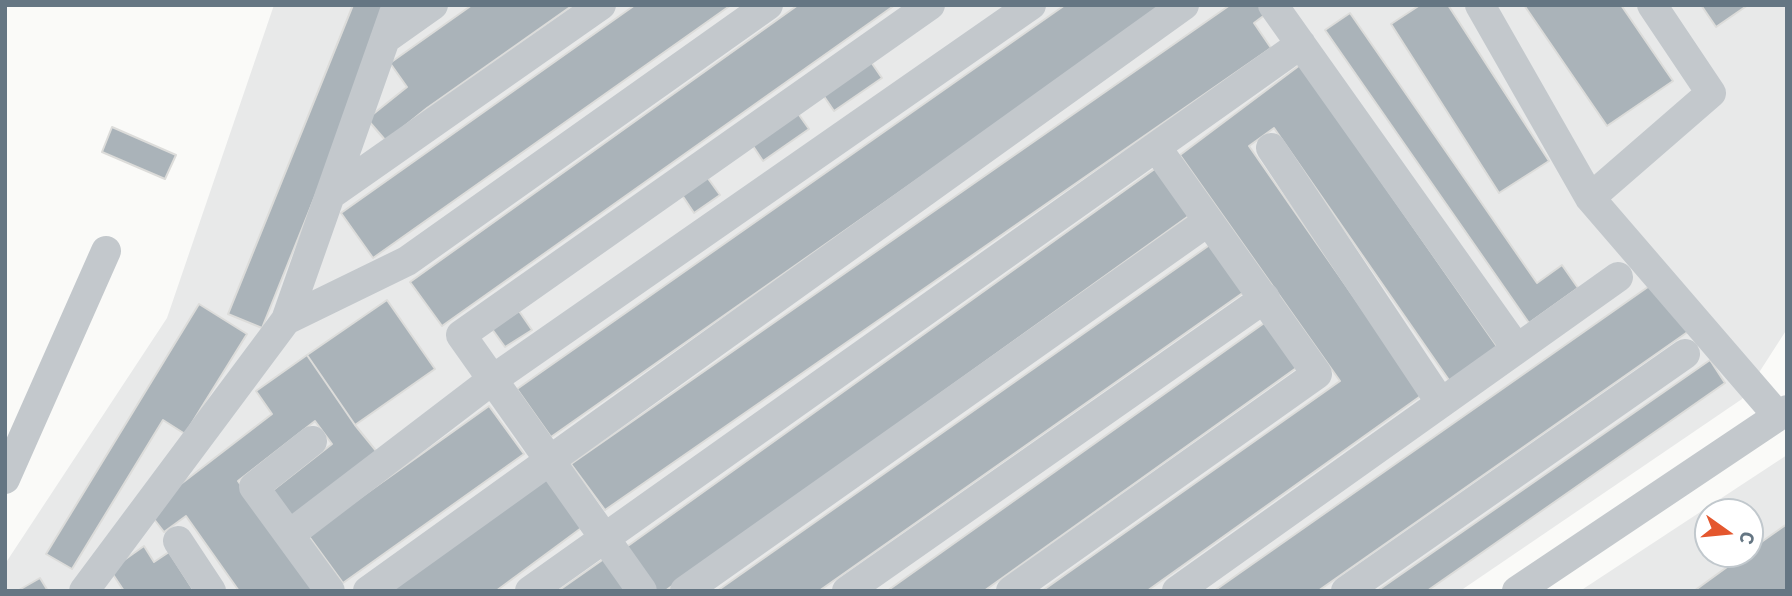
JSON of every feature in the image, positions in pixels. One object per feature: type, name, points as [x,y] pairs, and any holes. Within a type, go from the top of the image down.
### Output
[{"type":"lane","points":[[90,588],[286,320],[397,5]]},
{"type":"lane","points":[[385,39],[433,5]]},
{"type":"lane","points":[[330,195],[601,5]]},
{"type":"lane","points":[[286,320],[407,261],[768,5]]},
{"type":"lane","points":[[642,591],[461,335],[930,5]]},
{"type":"lane","points":[[289,535],[492,380],[1031,5]]},
{"type":"lane","points":[[368,591],[1184,5]]},
{"type":"lane","points":[[1273,5],[1517,349]]},
{"type":"lane","points":[[1480,5],[1590,198],[1782,413],[1517,591]]},
{"type":"lane","points":[[1590,198],[1711,93],[1652,5]]},
{"type":"lane","points":[[530,591],[1301,44]]},
{"type":"lane","points":[[1011,591],[1317,374],[1156,147]]},
{"type":"lane","points":[[1271,148],[1441,403]]},
{"type":"lane","points":[[685,591],[1207,222]]},
{"type":"lane","points":[[5,479],[106,251]]},
{"type":"lane","points":[[1177,591],[1618,277]]},
{"type":"lane","points":[[847,591],[1265,298]]},
{"type":"lane","points":[[1346,591],[1685,355]]},
{"type":"lane","points":[[312,441],[254,487],[330,591]]},
{"type":"lane","points":[[178,541],[211,591]]},
{"type":"shaded area","points":[[274,5],[1787,5],[1787,329],[1742,399],[1460,591],[5,591],[5,564],[167,318]]},
{"type":"shaded area","points":[[1787,455],[1787,591],[1580,591],[1694,516],[1694,568],[1764,568],[1764,498],[1722,498]]},
{"type":"building","points":[[353,5],[392,5],[262,328],[228,314]]},
{"type":"building","points":[[472,5],[573,5],[427,108],[386,141],[367,119],[407,87],[390,63]]},
{"type":"building","points":[[635,5],[731,5],[373,258],[341,213]]},
{"type":"building","points":[[798,5],[895,5],[442,326],[410,282]]},
{"type":"building","points":[[1065,5],[1166,5],[551,437],[517,389]]},
{"type":"building","points":[[1230,5],[1266,5],[1270,11],[1254,23],[1271,48],[605,510],[571,464]]},
{"type":"building","points":[[1420,5],[1448,5],[1549,161],[1499,193],[1391,24]]},
{"type":"building","points":[[1524,5],[1621,5],[1673,81],[1607,126]]},
{"type":"building","points":[[1701,5],[1748,5],[1716,27]]},
{"type":"building","points":[[1350,13],[1537,283],[1562,265],[1578,288],[1529,323],[1325,30]]},
{"type":"building","points":[[869,59],[882,78],[834,111],[821,92]]},
{"type":"building","points":[[1300,65],[1498,348],[1451,383],[1274,128],[1249,146],[1422,395],[1147,591],[1042,591],[1340,381],[1180,155]]},
{"type":"building","points":[[797,112],[809,129],[763,161],[751,143]]},
{"type":"building","points":[[112,127],[176,155],[165,179],[102,152]]},
{"type":"building","points":[[1156,168],[1190,215],[665,591],[656,591],[625,548]]},
{"type":"building","points":[[707,177],[720,195],[694,213],[682,195]]},
{"type":"building","points":[[1211,244],[1244,292],[819,591],[717,591]]},
{"type":"building","points":[[1655,282],[1689,331],[1318,591],[1214,591]]},
{"type":"building","points":[[387,300],[435,369],[355,425],[307,355]]},
{"type":"building","points":[[199,304],[247,334],[185,434],[163,420],[72,569],[46,554]]},
{"type":"building","points":[[519,311],[532,330],[505,347],[492,329]]},
{"type":"building","points":[[1267,321],[1299,366],[984,591],[887,591]]},
{"type":"building","points":[[307,355],[377,452],[291,517],[272,491],[332,444],[315,421],[238,481],[315,591],[239,591],[186,516],[164,532],[147,510],[272,414],[256,391]]},
{"type":"building","points":[[1710,360],[1725,383],[1427,591],[1377,591]]},
{"type":"building","points":[[489,406],[524,454],[343,583],[308,535]]},
{"type":"building","points":[[551,472],[588,523],[496,591],[390,591]]},
{"type":"building","points":[[1787,524],[1787,591],[1694,591],[1726,568],[1764,568],[1764,540]]},
{"type":"building","points":[[144,546],[154,562],[169,552],[194,591],[124,591],[110,570]]},
{"type":"building","points":[[608,556],[632,591],[558,591]]},
{"type":"building","points":[[40,578],[48,591],[19,591],[19,590]]}]
